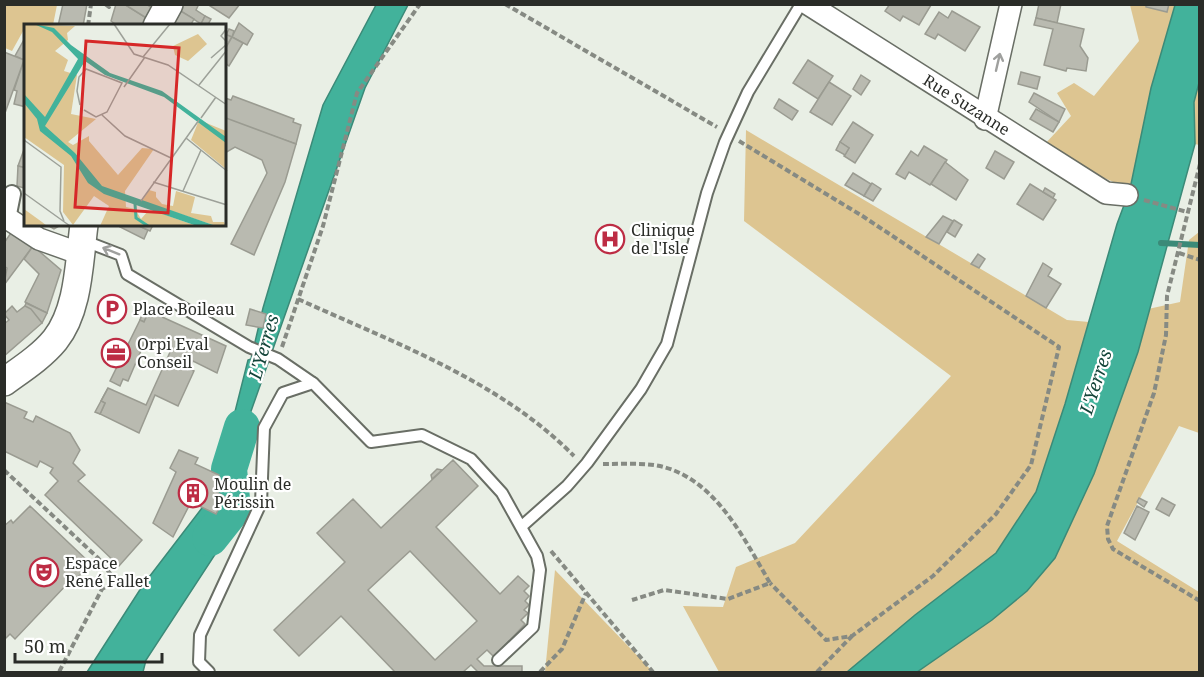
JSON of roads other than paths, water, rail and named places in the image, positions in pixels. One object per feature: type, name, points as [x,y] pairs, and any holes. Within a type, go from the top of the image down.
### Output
[{"type":"street","points":[[158,24],[169,4]]},
{"type":"street","name":"Rue Suzanne","points":[[808,4],[985,119],[1106,193],[1127,195]]},
{"type":"street","points":[[985,119],[1011,4]]},
{"type":"street","points":[[4,382],[34,368],[65,324],[82,240],[39,239],[6,218],[12,194]]},
{"type":"lane","points":[[522,526],[567,486],[587,464],[641,389],[668,344],[707,193],[729,134],[748,93],[801,4]]},
{"type":"lane","points":[[82,240],[121,255],[127,274],[249,347],[278,358],[313,383],[371,442],[422,435],[471,459],[502,493],[532,543],[540,570],[534,627],[498,660]]},
{"type":"lane","points":[[209,672],[199,662],[200,635],[261,503],[264,428],[283,393],[313,383]]},
{"type":"water","points":[[376,5],[408,5],[365,88],[225,485],[240,509],[235,524],[146,660],[143,672],[87,672],[143,585],[215,491],[248,360],[251,359],[263,308],[323,105]]},
{"type":"water","points":[[1175,5],[1199,5],[1200,79],[1194,102],[1195,144],[1138,352],[1094,474],[1055,558],[1027,591],[992,620],[917,672],[847,672],[915,615],[996,553],[1036,492],[1065,404],[1117,224],[1130,189],[1151,88]]},
{"type":"waterway","points":[[1161,243],[1200,245]]},
{"type":"waterway","name":"L'Yerres","points":[[210,538],[233,509],[229,469],[242,427]]},
{"type":"place","name":"Clinique de l'Isle","points":[[610,239]]},
{"type":"place","name":"Place Boileau","points":[[112,309]]},
{"type":"place","name":"Orpi Eval Conseil","points":[[116,353]]},
{"type":"place","name":"Moulin de Périssin","points":[[193,493]]},
{"type":"place","name":"Espace René Fallet","points":[[44,572]]}]
